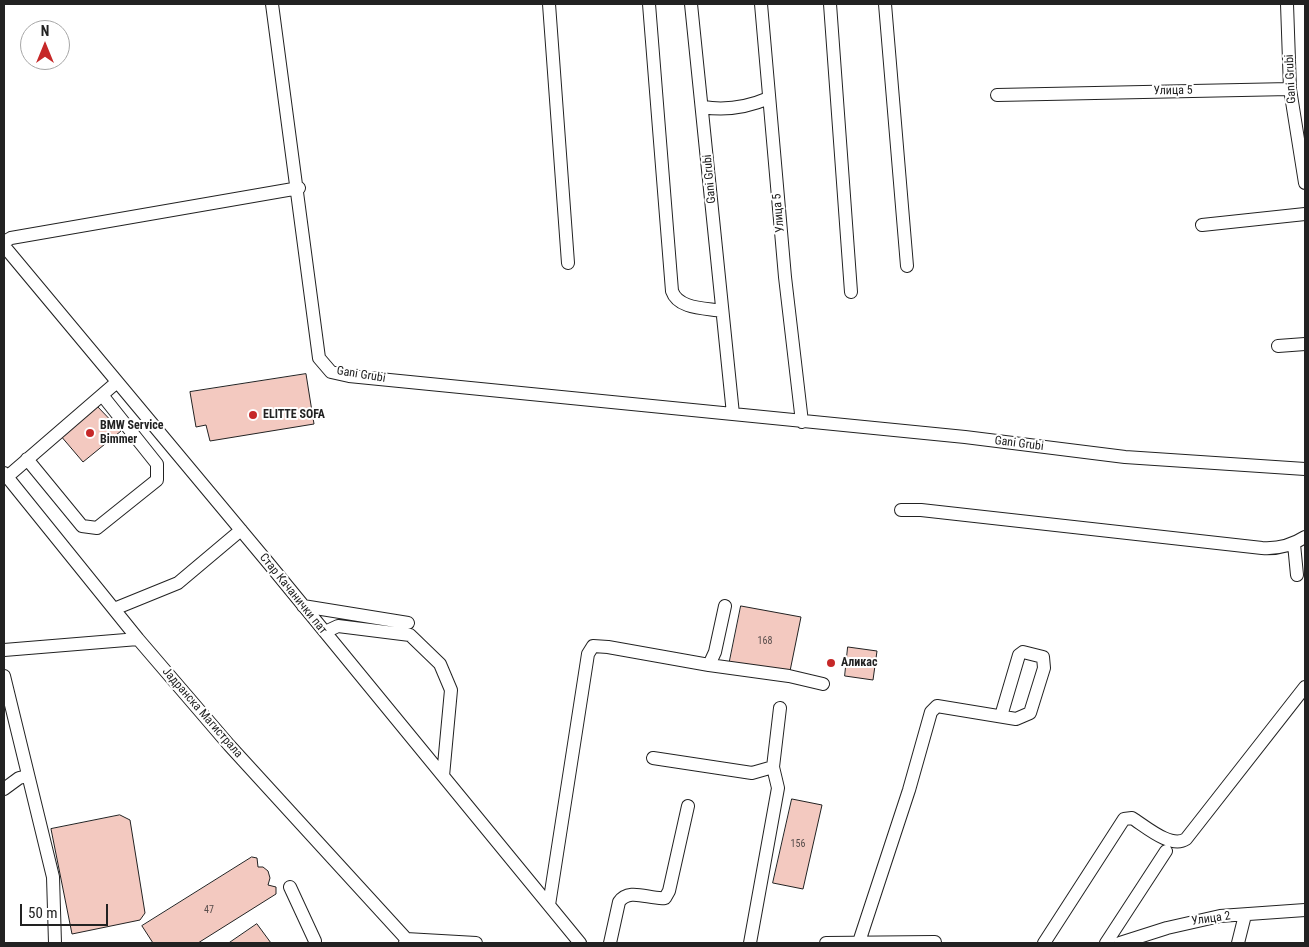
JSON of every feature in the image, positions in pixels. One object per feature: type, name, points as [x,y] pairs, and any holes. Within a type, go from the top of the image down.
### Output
[{"type":"street","name":"Gani Grubi","points":[[272,4],[299,188],[320,358],[331,372],[349,376],[965,437],[1124,457],[1305,469]]},
{"type":"street","points":[[549,4],[568,264]]},
{"type":"street","points":[[649,4],[672,291],[674,299],[680,304],[722,311]]},
{"type":"street","name":"Gani Grubi","points":[[691,4],[733,414]]},
{"type":"street","name":"Улица 5","points":[[761,4],[785,278],[802,422]]},
{"type":"street","points":[[830,4],[851,292]]},
{"type":"street","points":[[885,4],[907,266]]},
{"type":"street","name":"Gani Grubi","points":[[1287,4],[1290,89],[1305,183]]},
{"type":"street","name":"Улица 5","points":[[997,95],[1290,89]]},
{"type":"street","points":[[703,107],[719,110],[737,108],[769,98]]},
{"type":"street","points":[[4,242],[11,238],[97,222],[299,188]]},
{"type":"street","points":[[1202,225],[1305,214]]},
{"type":"street","name":"Стар Качанички пат","points":[[4,246],[241,530],[580,943]]},
{"type":"street","points":[[1278,346],[1305,344]]},
{"type":"street","points":[[5,475],[27,459],[117,382]]},
{"type":"street","points":[[27,459],[82,526],[89,529],[97,528],[157,480],[157,464],[102,395]]},
{"type":"street","name":"Јадранска Магистрала","points":[[5,475],[138,639],[229,745],[407,942]]},
{"type":"street","points":[[901,510],[921,510],[1275,549],[1294,544],[1305,537]]},
{"type":"street","points":[[114,609],[178,583],[241,530]]},
{"type":"street","points":[[1294,544],[1297,575]]},
{"type":"street","points":[[303,606],[408,623]]},
{"type":"street","points":[[710,665],[715,652],[725,606]]},
{"type":"street","points":[[325,632],[338,626],[410,635],[440,664],[451,690],[443,776]]},
{"type":"street","points":[[4,650],[138,639]]},
{"type":"street","points":[[549,905],[588,654],[593,646],[789,676],[824,684]]},
{"type":"street","points":[[859,942],[909,790],[931,712],[937,706],[1001,716],[1021,718],[1030,713],[1044,668],[1043,657],[1023,652],[1019,656],[1001,716]]},
{"type":"street","points":[[4,676],[53,877],[55,943]]},
{"type":"street","points":[[1044,943],[1124,820],[1132,818],[1172,842],[1182,842],[1305,687]]},
{"type":"street","points":[[750,943],[778,788],[773,767],[780,708]]},
{"type":"street","points":[[653,758],[752,773],[773,767]]},
{"type":"street","points":[[4,789],[19,778],[28,776]]},
{"type":"street","points":[[610,943],[619,902],[623,896],[630,894],[658,899],[665,898],[670,891],[688,806]]},
{"type":"street","points":[[1106,943],[1166,851]]},
{"type":"street","points":[[290,887],[314,943]]},
{"type":"street","name":"Улица 2","points":[[1120,943],[1193,921],[1305,910]]},
{"type":"street","points":[[1238,943],[1245,915]]},
{"type":"street","points":[[407,942],[476,943]]},
{"type":"street","points":[[826,943],[936,942]]},
{"type":"building","name":"ELITTE SOFA","points":[[306,374],[314,424],[210,441],[206,425],[196,427],[190,392]]},
{"type":"building","name":"BMW Service Bimmer","points":[[96,405],[121,431],[83,462],[60,435]]},
{"type":"building","points":[[741,606],[801,617],[789,676],[729,665]]},
{"type":"building","points":[[848,647],[877,651],[873,680],[845,676]]},
{"type":"building","points":[[792,799],[822,805],[803,889],[773,883]]},
{"type":"building","points":[[120,815],[130,820],[145,913],[140,920],[72,934],[51,829]]},
{"type":"building","points":[[252,857],[257,858],[258,867],[263,867],[268,871],[270,878],[268,885],[276,887],[276,894],[198,943],[153,943],[142,926]]},
{"type":"building","points":[[257,924],[271,943],[229,943]]},
{"type":"place","name":"ELITTE SOFA","points":[[253,415]]},
{"type":"place","name":"BMW Service Bimmer","points":[[90,433]]},
{"type":"place","name":"Аликас","points":[[831,663]]}]
